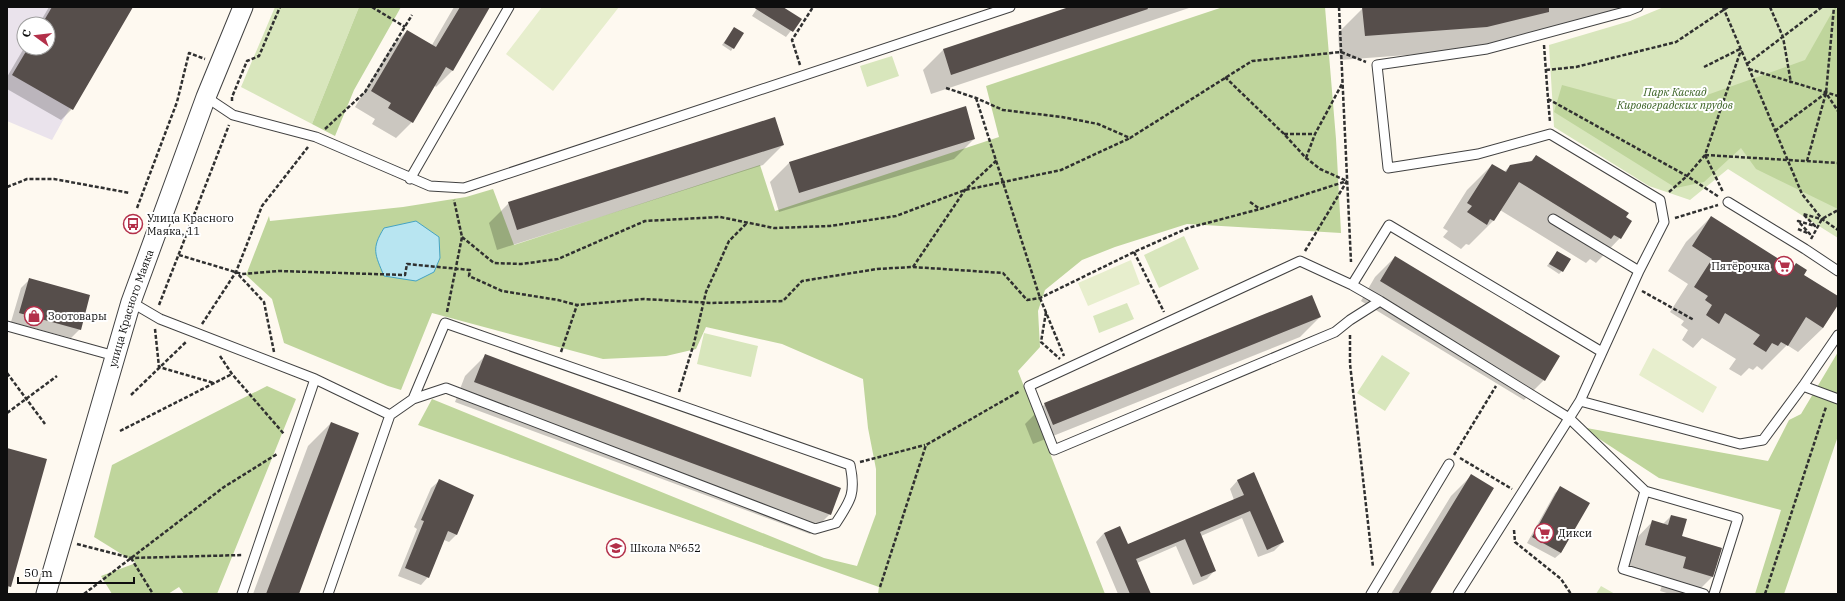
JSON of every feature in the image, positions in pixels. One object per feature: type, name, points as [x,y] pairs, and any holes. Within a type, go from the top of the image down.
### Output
[{"type":"street","name":"улица Красного Маяка","points":[[46,594],[132,302],[206,97],[243,7]]},
{"type":"lane","points":[[410,179],[509,7]]},
{"type":"lane","points":[[206,97],[233,115],[316,137],[410,179],[430,186],[464,188],[1010,7]]},
{"type":"lane","points":[[1458,594],[1580,401],[1639,271],[1664,222],[1660,200],[1550,134],[1478,154],[1388,168],[1377,65],[1487,49],[1638,7]]},
{"type":"lane","points":[[1728,202],[1838,271]]},
{"type":"lane","points":[[1553,219],[1639,271]]},
{"type":"lane","points":[[1352,284],[1389,226],[1602,352]]},
{"type":"lane","points":[[1380,301],[1350,320],[1335,332],[1054,450],[1029,386],[1300,261],[1352,284],[1380,301],[1502,377],[1569,418],[1645,491],[1738,518],[1714,594]]},
{"type":"lane","points":[[132,302],[154,316],[315,379],[390,415]]},
{"type":"lane","points":[[328,594],[390,415],[412,399],[446,388],[815,530],[836,523],[851,500],[853,480],[850,465],[445,323],[412,399]]},
{"type":"lane","points":[[7,326],[115,356]]},
{"type":"lane","points":[[1580,401],[1740,444],[1763,440],[1804,386],[1838,335]]},
{"type":"lane","points":[[242,594],[315,379]]},
{"type":"lane","points":[[1804,386],[1834,397]]},
{"type":"lane","points":[[1373,591],[1449,464]]},
{"type":"lane","points":[[1645,491],[1623,569],[1704,594]]},
{"type":"path","points":[[159,367],[154,316],[180,255],[233,115],[232,97],[247,61],[259,56],[280,7]]},
{"type":"path","points":[[372,7],[376,8],[405,27]]},
{"type":"path","points":[[801,68],[792,40],[813,7]]},
{"type":"path","points":[[1339,7],[1352,284]]},
{"type":"path","points":[[1546,70],[1576,67],[1676,42],[1723,8],[1728,7]]},
{"type":"path","points":[[1770,7],[1783,37],[1791,83]]},
{"type":"path","points":[[1747,64],[1822,7]]},
{"type":"path","points":[[1807,161],[1826,93],[1834,7]]},
{"type":"path","points":[[1723,8],[1802,194],[1822,219],[1838,230]]},
{"type":"path","points":[[131,395],[196,333],[236,272],[262,206],[316,137],[365,92],[412,15]]},
{"type":"path","points":[[1543,34],[1550,134]]},
{"type":"path","points":[[1704,67],[1741,49]]},
{"type":"path","points":[[1660,200],[1687,176],[1704,155],[1741,49]]},
{"type":"path","points":[[462,237],[494,263],[521,264],[558,259],[645,221],[720,217],[774,228],[830,226],[896,216],[965,190],[1061,170],[1130,138],[1252,61],[1340,52],[1377,65]]},
{"type":"path","points":[[138,208],[177,102],[188,53]]},
{"type":"path","points":[[1749,69],[1791,83],[1838,96]]},
{"type":"path","points":[[1225,77],[1284,134],[1306,158],[1320,169],[1347,181]]},
{"type":"path","points":[[1306,158],[1314,134],[1342,83]]},
{"type":"path","points":[[946,88],[976,98],[1003,110],[1062,116],[1098,124],[1130,138]]},
{"type":"path","points":[[1826,93],[1838,111]]},
{"type":"path","points":[[1776,131],[1826,93]]},
{"type":"path","points":[[976,98],[1040,298],[1069,368]]},
{"type":"path","points":[[1548,99],[1687,176],[1728,202]]},
{"type":"path","points":[[1284,134],[1314,134]]},
{"type":"path","points":[[1704,155],[1838,163]]},
{"type":"path","points":[[1704,155],[1728,202]]},
{"type":"path","points":[[914,267],[965,190],[997,160]]},
{"type":"path","points":[[7,187],[27,179],[54,179],[130,193]]},
{"type":"path","points":[[180,255],[242,274],[279,271],[405,275],[407,264],[470,270],[469,276],[502,291],[558,300],[577,305],[644,298],[704,302],[782,301],[802,281],[877,269],[914,267],[1003,273],[1027,300],[1040,298],[1134,252],[1188,228],[1260,209],[1347,181]]},
{"type":"path","points":[[1300,261],[1347,181]]},
{"type":"path","points":[[445,323],[462,237],[452,187]]},
{"type":"path","points":[[1250,202],[1260,209]]},
{"type":"path","points":[[1664,222],[1728,202]]},
{"type":"path","points":[[1805,249],[1822,219],[1838,210]]},
{"type":"path","points":[[1802,236],[1794,228],[1810,234],[1798,221],[1814,226],[1802,214],[1822,219]]},
{"type":"path","points":[[675,404],[694,343],[710,281],[729,241],[747,223]]},
{"type":"path","points":[[1134,252],[1168,322]]},
{"type":"path","points":[[236,272],[264,302],[277,365]]},
{"type":"path","points":[[1632,286],[1694,320]]},
{"type":"path","points":[[557,363],[577,305]]},
{"type":"path","points":[[1046,312],[1041,342],[1069,368]]},
{"type":"path","points":[[1350,320],[1350,364],[1373,591]]},
{"type":"path","points":[[84,594],[224,487],[292,444],[232,374],[207,338]]},
{"type":"path","points":[[159,367],[214,383]]},
{"type":"path","points":[[7,373],[45,424]]},
{"type":"path","points":[[120,431],[232,374]]},
{"type":"path","points":[[7,414],[57,376]]},
{"type":"path","points":[[1502,377],[1455,453],[1521,494]]},
{"type":"path","points":[[850,465],[926,445],[1029,386]]},
{"type":"path","points":[[1765,594],[1834,397]]},
{"type":"path","points":[[880,587],[926,445]]},
{"type":"path","points":[[1517,524],[1513,531],[1515,542],[1561,578],[1570,594]]},
{"type":"path","points":[[86,546],[131,558],[255,554]]},
{"type":"path","points":[[131,558],[153,594]]},
{"type":"shaded area","points":[[7,7],[126,7],[52,140],[7,121]]},
{"type":"green space","points":[[275,7],[359,7],[312,124],[241,87]]},
{"type":"green space","points":[[359,7],[401,7],[354,90],[335,136],[312,124]]},
{"type":"green space","points":[[542,7],[619,7],[553,91],[506,54]]},
{"type":"green space","points":[[1223,7],[1325,7],[1336,139],[1341,233],[1187,224],[1115,247],[1082,260],[1045,290],[1038,311],[1040,347],[1018,371],[1105,594],[878,594],[879,587],[418,425],[432,399],[824,558],[857,566],[876,514],[876,469],[868,428],[863,379],[782,344],[706,327],[696,349],[666,356],[603,359],[432,313],[401,390],[284,343],[272,299],[246,275],[269,216],[270,221],[403,207],[466,197],[493,189],[514,245],[760,165],[775,211],[999,137],[986,86]]},
{"type":"green space","name":"Парк Каскад Кировоградских прудов","points":[[1664,7],[1838,7],[1838,238],[1728,169],[1690,200],[1649,186],[1554,127],[1549,45],[1630,21]]},
{"type":"green space","points":[[1835,7],[1838,11],[1838,209],[1756,169],[1741,148],[1704,182],[1676,188],[1554,112],[1562,85],[1640,106],[1707,95],[1805,60]]},
{"type":"green space","points":[[892,56],[899,76],[867,87],[860,66]]},
{"type":"green space","points":[[1184,236],[1199,269],[1159,288],[1144,255]]},
{"type":"green space","points":[[1131,260],[1140,284],[1088,306],[1078,283]]},
{"type":"green space","points":[[1127,303],[1134,319],[1099,333],[1093,316]]},
{"type":"green space","points":[[704,333],[758,346],[751,377],[697,364]]},
{"type":"green space","points":[[1653,348],[1717,387],[1703,413],[1639,375]]},
{"type":"green space","points":[[1838,352],[1838,436],[1784,594],[1755,594],[1781,510],[1659,478],[1581,427],[1768,461],[1789,420],[1801,414]]},
{"type":"green space","points":[[1382,355],[1410,373],[1385,411],[1357,393]]},
{"type":"green space","points":[[267,386],[296,399],[217,594],[184,594],[179,587],[168,594],[112,594],[101,576],[136,563],[94,537],[112,465]]},
{"type":"green space","points":[[1601,586],[1615,594],[1596,594]]},
{"type":"water","points":[[416,221],[439,237],[440,258],[434,272],[416,281],[384,276],[378,262],[376,247],[377,241],[384,228]]},
{"type":"building","points":[[52,7],[133,7],[73,110],[12,75],[23,56],[56,56],[56,16],[47,16]]},
{"type":"building","points":[[460,7],[490,7],[453,71],[446,67],[413,123],[388,108],[391,103],[371,91],[407,30],[436,47]]},
{"type":"building","points":[[753,7],[783,7],[802,19],[793,32]]},
{"type":"building","points":[[1069,7],[1147,7],[1148,9],[951,75],[943,49]]},
{"type":"building","points":[[1362,7],[1549,7],[1549,12],[1487,27],[1365,36]]},
{"type":"building","points":[[734,27],[744,33],[734,49],[724,43]]},
{"type":"building","points":[[966,106],[975,139],[799,193],[789,162]]},
{"type":"building","points":[[775,117],[784,145],[517,230],[508,202]]},
{"type":"building","points":[[1536,155],[1629,213],[1626,217],[1632,221],[1621,239],[1614,235],[1611,239],[1519,182],[1494,221],[1490,219],[1487,225],[1467,212],[1472,206],[1467,203],[1492,164],[1506,172],[1510,165],[1532,161]]},
{"type":"building","points":[[1711,216],[1793,268],[1796,263],[1807,270],[1804,275],[1838,296],[1838,305],[1823,328],[1806,317],[1788,346],[1781,342],[1778,346],[1772,343],[1766,352],[1753,344],[1760,335],[1725,313],[1719,324],[1706,315],[1712,305],[1705,300],[1708,296],[1694,287],[1712,259],[1692,246]]},
{"type":"building","points":[[1557,251],[1571,259],[1563,272],[1549,264]]},
{"type":"building","points":[[1395,256],[1560,356],[1545,381],[1380,281]]},
{"type":"building","points":[[29,278],[90,295],[81,330],[19,313]]},
{"type":"building","points":[[1312,295],[1321,317],[1053,425],[1044,403]]},
{"type":"building","points":[[485,354],[841,488],[831,515],[474,382]]},
{"type":"building","points":[[331,422],[359,433],[299,594],[266,594]]},
{"type":"building","points":[[7,448],[47,459],[11,587],[7,586]]},
{"type":"building","points":[[1254,472],[1284,542],[1267,550],[1250,511],[1200,532],[1216,571],[1201,577],[1185,539],[1136,559],[1151,594],[1130,594],[1104,533],[1120,526],[1128,544],[1244,495],[1237,480]]},
{"type":"building","points":[[1471,474],[1494,488],[1430,594],[1398,594]]},
{"type":"building","points":[[439,479],[474,495],[457,535],[448,531],[429,578],[405,568],[424,521],[421,520]]},
{"type":"building","points":[[1560,486],[1590,503],[1561,553],[1532,537]]},
{"type":"building","points":[[1671,515],[1687,519],[1682,536],[1722,548],[1713,577],[1683,568],[1686,557],[1645,545],[1652,520],[1668,525]]},
{"type":"place","name":"Улица Красного Маяка, 11","points":[[133,224]]},
{"type":"place","name":"Пятёрочка","points":[[1784,266]]},
{"type":"place","name":"Зоотовары","points":[[34,316]]},
{"type":"place","name":"Дикси","points":[[1544,533]]},
{"type":"place","name":"Школа №652","points":[[616,548]]}]
